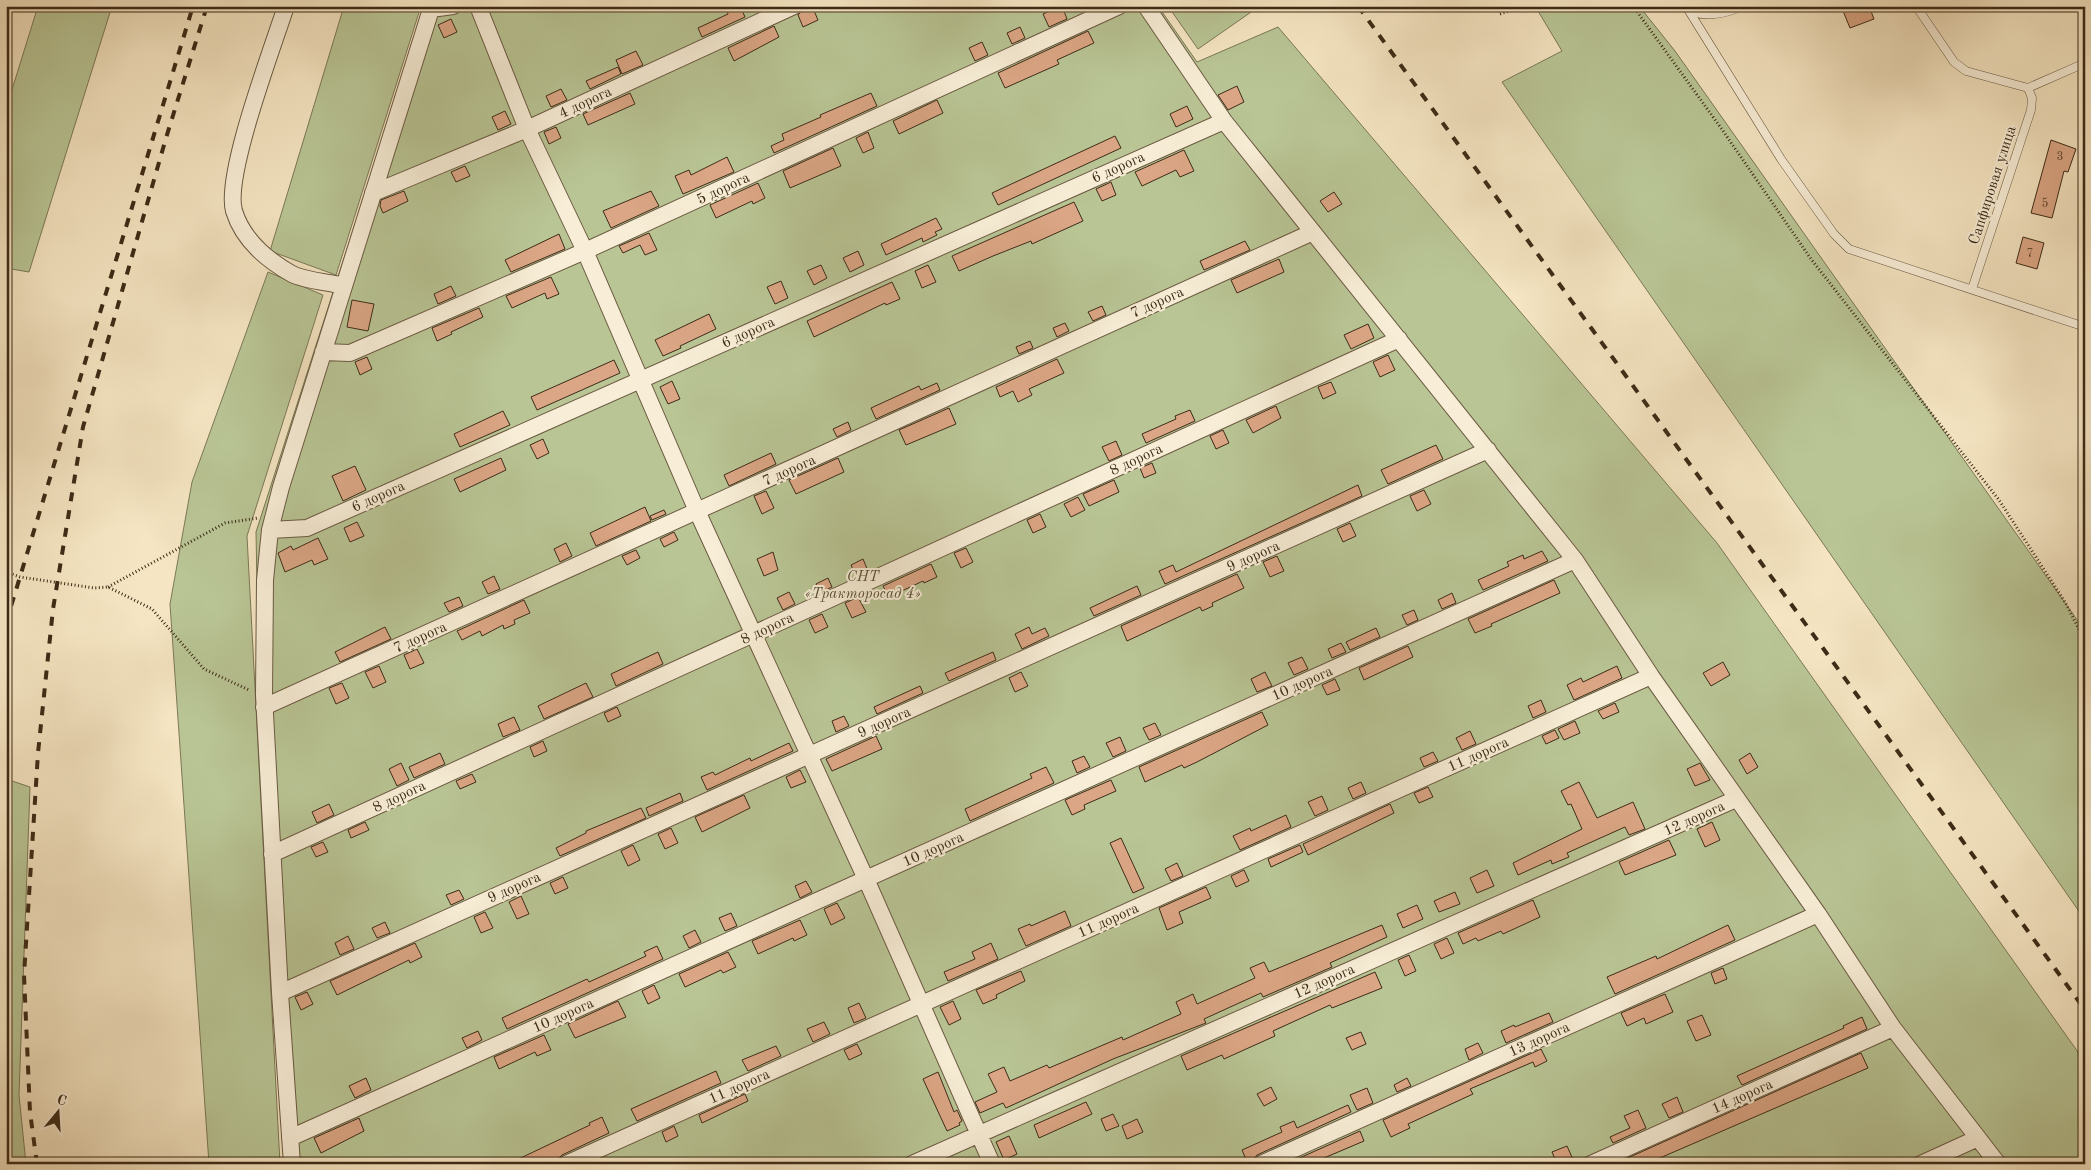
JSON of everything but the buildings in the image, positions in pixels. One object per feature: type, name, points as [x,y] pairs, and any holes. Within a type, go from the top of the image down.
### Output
[{"type":"street","points":[[286,6],[240,152],[234,181],[234,210],[244,232],[259,251],[294,275],[344,286]]},
{"type":"street","points":[[292,1164],[280,993],[264,701],[265,580],[272,523],[323,352],[431,8],[453,6]]},
{"type":"street","points":[[478,6],[527,129],[585,252],[697,511],[866,879],[992,1164]]},
{"type":"street","name":"4 дорога","points":[[373,193],[527,129],[794,6]]},
{"type":"street","name":"5 дорога","points":[[323,352],[350,353],[585,252],[1119,6]]},
{"type":"street","points":[[1146,6],[1224,121],[1575,560],[1651,676],[1818,914],[1893,1028],[1998,1164]]},
{"type":"street","name":"6 дорога","points":[[272,523],[308,528],[1224,121]]},
{"type":"street","name":"7 дорога","points":[[264,701],[697,511],[1313,232]]},
{"type":"street","name":"8 дорога","points":[[272,854],[1399,339]]},
{"type":"street","name":"9 дорога","points":[[280,993],[1488,450]]},
{"type":"street","name":"10 дорога","points":[[290,1138],[1575,560]]},
{"type":"street","name":"11 дорога","points":[[566,1164],[1651,676]]},
{"type":"street","name":"12 дорога","points":[[912,1164],[1736,799]]},
{"type":"street","name":"13 дорога","points":[[1261,1164],[1818,914]]},
{"type":"street","name":"14 дорога","points":[[1591,1164],[1893,1028]]},
{"type":"street","points":[[1921,1164],[1978,1138]]},
{"type":"lane","points":[[1686,9],[1716,15],[1743,6]]},
{"type":"lane","points":[[1916,6],[1954,62],[1966,71],[2028,88],[2085,63]]},
{"type":"lane","points":[[1686,9],[1781,159],[1834,234],[1849,249],[2085,327]]},
{"type":"lane","name":"Сапфировая улица","points":[[1972,289],[2031,110],[2032,98],[2028,88]]},
{"type":"path","points":[[1500,14],[1525,6]]},
{"type":"path","points":[[1633,6],[1721,128],[1810,259],[1999,500],[2065,602],[2085,641]]},
{"type":"path","points":[[6,572],[20,577],[94,588],[108,587],[225,523],[272,523]]},
{"type":"path","points":[[108,587],[152,609],[204,669],[264,701]]},
{"type":"green space","points":[[38,6],[112,6],[29,272],[6,268],[6,109]]},
{"type":"green space","points":[[344,6],[421,6],[336,275],[270,251]]},
{"type":"green space","name":"СНТ «Тракторосад 4»","points":[[425,6],[1158,6],[1197,62],[1278,27],[1717,543],[2085,1062],[2085,1164],[286,1164],[259,692],[256,532]]},
{"type":"green space","points":[[1168,6],[1251,6],[1254,10],[1198,49]]},
{"type":"green space","points":[[1535,6],[1639,6],[1675,51],[2085,631],[2085,920],[1502,82],[1562,51]]},
{"type":"green space","points":[[268,272],[323,295],[247,536],[280,1164],[209,1164],[170,604],[192,482]]},
{"type":"green space","points":[[6,779],[30,787],[19,1095],[26,1164],[6,1164]]},
{"type":"railway","points":[[6,623],[193,6]]},
{"type":"railway","points":[[37,1164],[30,1112],[24,975],[38,753],[53,609],[83,427],[166,138],[207,6]]},
{"type":"railway","points":[[1358,6],[2085,1010]]}]
